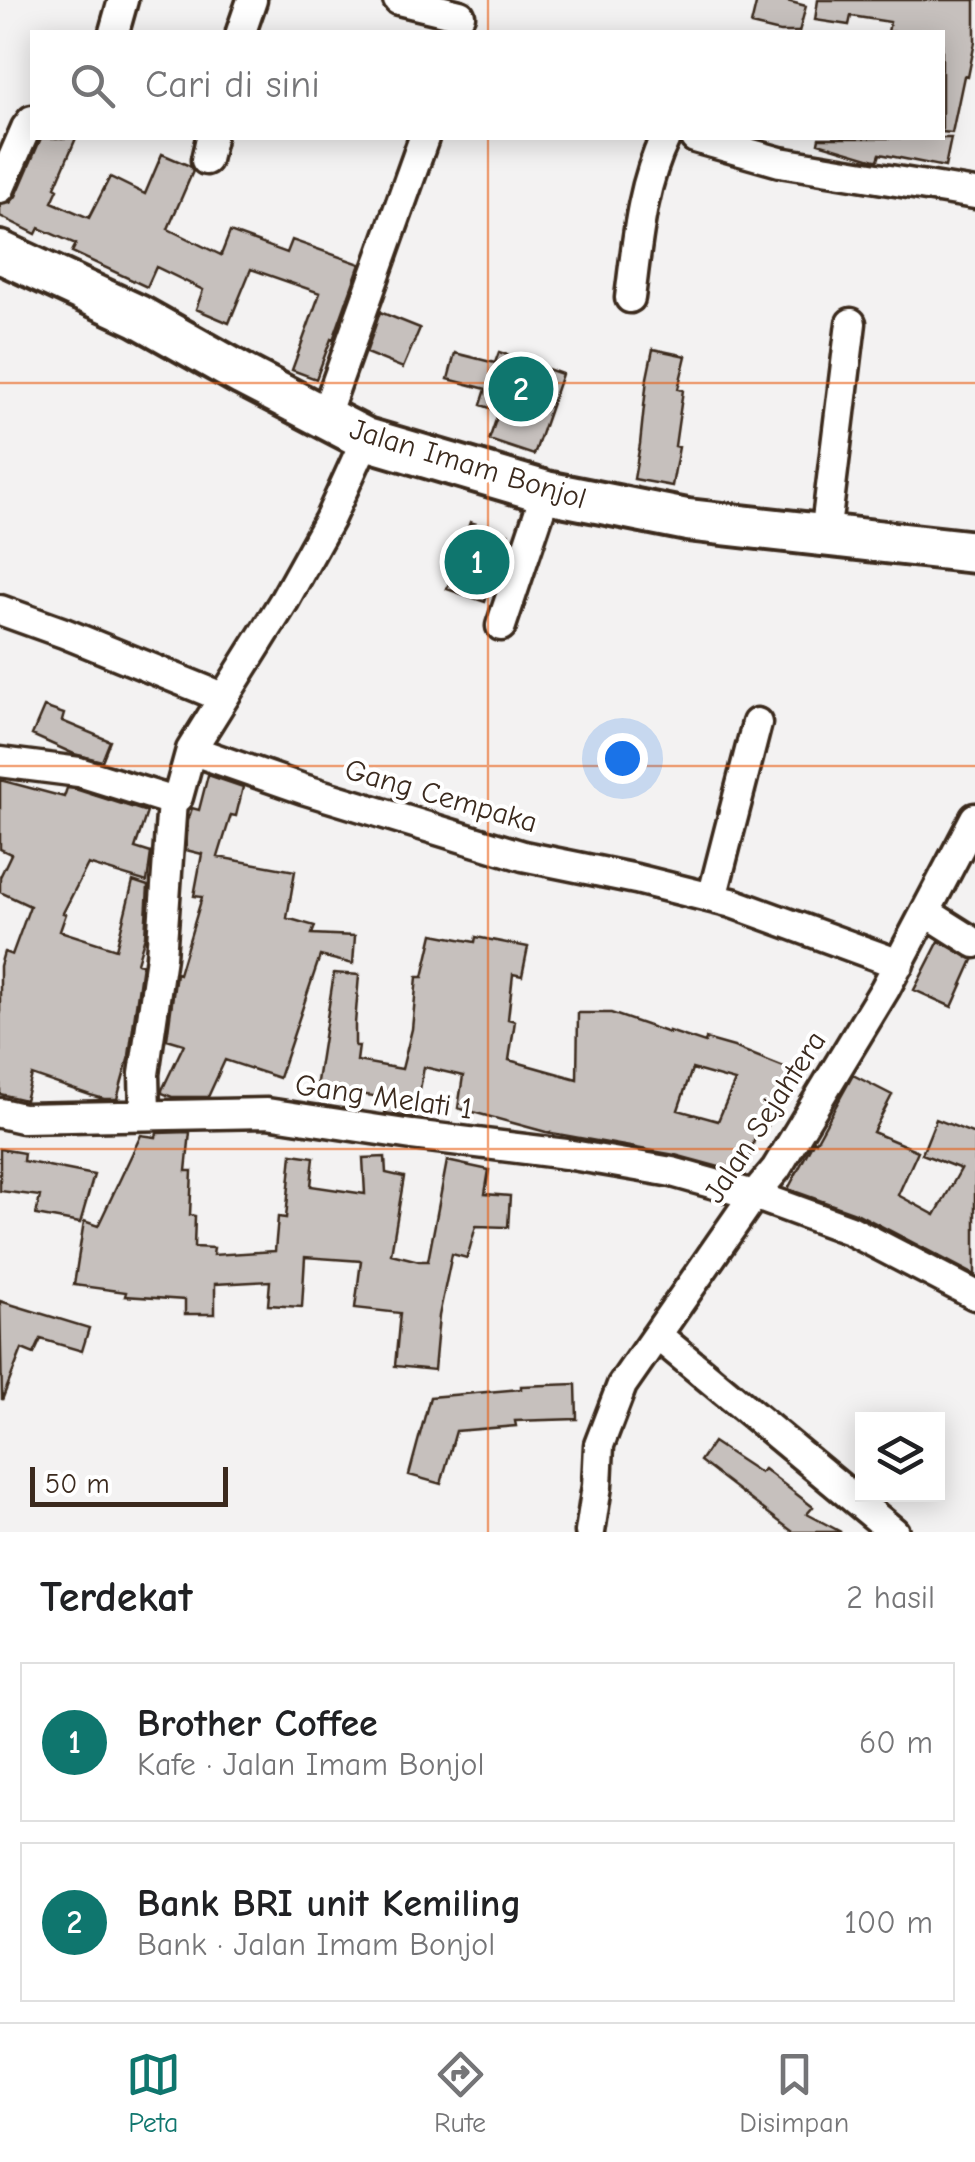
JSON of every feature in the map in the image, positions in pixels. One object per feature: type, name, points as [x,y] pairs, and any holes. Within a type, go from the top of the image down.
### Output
[{"type":"highway","name":"Jalan Imam Bonjol","points":[[0,252],[138,316],[366,439],[546,492],[687,520],[975,552]]},
{"type":"street","points":[[114,30],[122,0]]},
{"type":"street","points":[[242,30],[252,0]]},
{"type":"street","points":[[398,0],[461,16]]},
{"type":"street","points":[[0,188],[30,123]]},
{"type":"street","points":[[324,418],[423,140]]},
{"type":"street","points":[[630,298],[642,206],[664,140]]},
{"type":"street","points":[[702,140],[780,162],[975,194]]},
{"type":"street","points":[[825,536],[851,323]]},
{"type":"street","points":[[0,762],[80,772],[172,801],[178,798],[191,750],[284,601],[329,520],[366,439]]},
{"type":"street","points":[[501,626],[546,492]]},
{"type":"street","points":[[0,610],[222,697]]},
{"type":"street","points":[[712,898],[756,723]]},
{"type":"street","name":"Gang Cempaka","points":[[191,750],[488,846],[712,898],[898,964]]},
{"type":"street","points":[[145,1114],[144,1074],[161,957],[172,801]]},
{"type":"street","name":"Jalan Sejahtera","points":[[590,1532],[599,1445],[622,1385],[776,1169],[898,964],[975,818]]},
{"type":"street","points":[[926,912],[975,942]]},
{"type":"street","name":"Gang Melati 1","points":[[0,1113],[22,1118],[266,1113],[672,1172],[850,1230],[975,1295]]},
{"type":"street","points":[[656,1335],[894,1532]]},
{"type":"building","points":[[757,0],[783,0],[806,6],[800,30],[751,25]]},
{"type":"building","points":[[818,0],[975,0],[975,42],[952,133],[945,132],[945,30],[888,30],[890,22],[851,16],[849,25],[815,20]]},
{"type":"building","points":[[951,138],[945,167],[880,154],[875,160],[818,143]]},
{"type":"building","points":[[40,140],[75,140],[52,202],[89,218],[110,177],[145,194],[162,154],[193,171],[168,229],[221,255],[230,232],[287,253],[292,240],[360,264],[316,379],[292,370],[320,293],[251,269],[229,323],[196,309],[203,290],[156,267],[147,287],[72,252],[76,244],[39,228],[36,234],[0,216],[0,205],[10,203]]},
{"type":"building","points":[[380,312],[420,328],[403,368],[366,353]]},
{"type":"building","points":[[653,349],[686,356],[678,389],[683,390],[672,486],[634,479]]},
{"type":"building","points":[[499,352],[562,374],[534,455],[489,440],[499,411],[481,405],[486,389],[448,379],[455,353],[495,363]]},
{"type":"building","points":[[470,522],[508,534],[485,602],[447,589]]},
{"type":"building","points":[[44,707],[64,714],[62,721],[110,741],[102,761],[74,754],[32,735]]},
{"type":"building","points":[[208,775],[243,787],[236,816],[231,815],[218,857],[295,871],[287,918],[315,926],[312,934],[355,936],[353,964],[320,956],[279,1078],[225,1060],[208,1097],[172,1097],[162,1090],[184,1044],[167,1039],[176,973],[179,974],[202,897],[194,896],[202,854],[186,850],[188,821],[192,808],[199,810]]},
{"type":"building","points":[[0,780],[64,797],[67,788],[75,789],[147,812],[135,848],[151,853],[147,882],[88,864],[63,913],[66,914],[60,931],[116,949],[133,881],[148,886],[129,1056],[117,1099],[104,1099],[32,1075],[25,1100],[0,1094],[0,966],[4,952],[12,955],[30,906],[0,892],[0,877],[11,854],[0,849]]},
{"type":"building","points":[[433,934],[528,947],[522,976],[513,974],[508,1019],[515,1021],[509,1060],[577,1079],[578,1013],[611,1013],[705,1043],[706,1039],[734,1047],[794,1071],[765,1133],[757,1130],[745,1174],[675,1155],[546,1132],[458,1108],[463,1076],[424,1067],[415,1118],[385,1113],[388,1098],[316,1088],[334,973],[359,975],[357,1061],[402,1069],[412,1029],[417,977],[423,977]],"holes":[[[692,1069],[735,1081],[718,1121],[678,1110]]]},
{"type":"building","points":[[939,941],[973,960],[952,1007],[914,990]]},
{"type":"building","points":[[853,1075],[892,1095],[873,1132],[918,1151],[898,1195],[935,1215],[961,1169],[922,1154],[936,1119],[975,1134],[975,1275],[858,1214],[788,1189]]},
{"type":"building","points":[[190,1132],[186,1171],[192,1171],[190,1215],[195,1216],[194,1247],[214,1248],[213,1255],[275,1251],[278,1217],[286,1218],[292,1154],[314,1157],[311,1186],[365,1194],[363,1158],[385,1157],[386,1173],[404,1177],[391,1254],[419,1261],[428,1261],[447,1161],[489,1170],[485,1194],[510,1196],[508,1227],[476,1226],[467,1258],[452,1254],[439,1316],[434,1370],[395,1366],[400,1313],[355,1308],[361,1261],[305,1257],[302,1307],[268,1305],[270,1281],[215,1284],[215,1314],[185,1314],[185,1300],[125,1296],[126,1292],[74,1285],[84,1221],[98,1226],[141,1135]]},
{"type":"building","points":[[0,1149],[24,1153],[23,1161],[94,1175],[80,1223],[36,1215],[40,1196],[0,1191]]},
{"type":"building","points":[[0,1301],[89,1328],[82,1351],[41,1339],[34,1354],[22,1349],[2,1400]]},
{"type":"building","points":[[576,1384],[577,1419],[515,1421],[516,1426],[456,1431],[441,1484],[409,1475],[430,1397]]},
{"type":"building","points":[[713,1442],[760,1473],[764,1469],[813,1507],[807,1514],[841,1532],[793,1532],[700,1461]]},
{"type":"place","name":"Bank BRI unit Kemiling","points":[[521,389]]},
{"type":"place","name":"Brother Coffee","points":[[477,562]]}]
